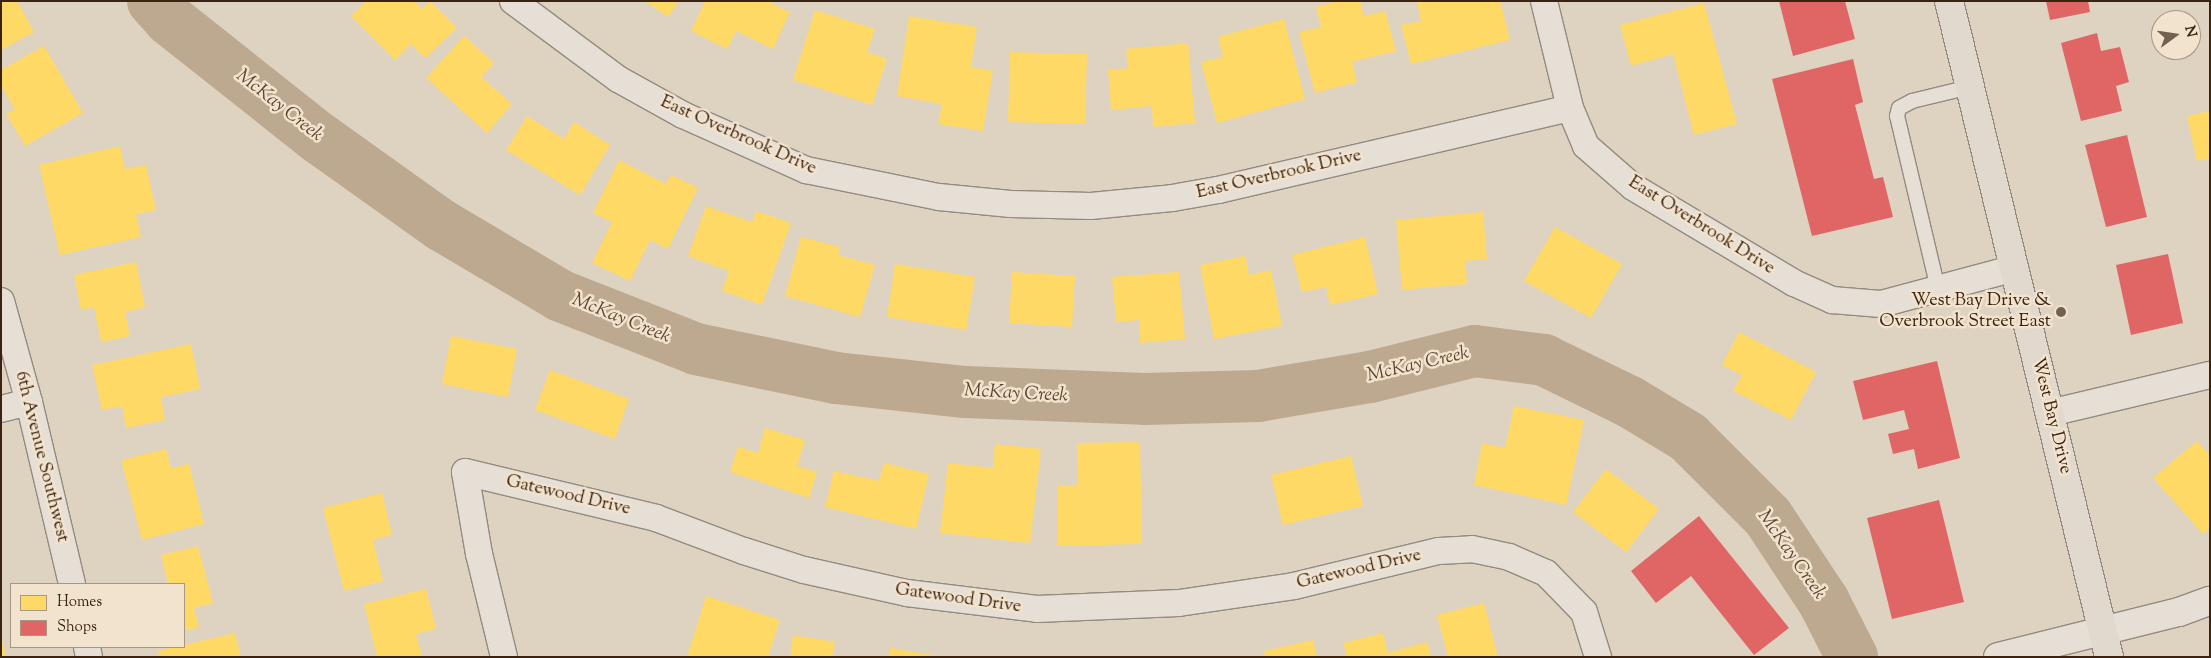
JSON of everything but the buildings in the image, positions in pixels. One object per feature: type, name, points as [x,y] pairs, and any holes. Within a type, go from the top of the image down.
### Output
[{"type":"main road","name":"West Bay Drive","points":[[1950,1],[2109,657]]},
{"type":"street","name":"East Overbrook Drive","points":[[513,1],[618,79],[683,115],[806,170],[939,197],[1011,204],[1091,206],[1172,198],[1218,190],[1570,108],[1586,146],[1633,187],[1794,284],[1832,300],[1881,304],[2015,268]]},
{"type":"street","points":[[1544,1],[1570,108]]},
{"type":"street","name":"6th Avenue Southwest","points":[[1,302],[29,402],[72,583]]},
{"type":"street","points":[[2050,413],[2210,375]]},
{"type":"street","points":[[1,409],[29,402]]},
{"type":"street","name":"Gatewood Drive","points":[[504,657],[478,554],[465,472],[656,518],[744,551],[804,570],[907,593],[1037,609],[1179,603],[1294,586],[1439,552],[1472,549],[1509,557],[1546,573],[1584,612],[1598,657]]},
{"type":"street","points":[[1998,657],[2179,612],[2210,601]]},
{"type":"lane","points":[[1938,289],[1897,116],[1899,108],[1912,100],[1970,87]]},
{"type":"waterway","name":"McKay Creek","points":[[153,1],[170,20],[319,138],[441,225],[561,296],[696,349],[836,378],[965,392],[1144,399],[1258,396],[1370,377],[1475,351],[1544,360],[1630,402],[1688,437],[1768,517],[1824,602],[1852,657]]},
{"type":"place","name":"West Bay Drive & Overbrook Street East","points":[[2061,312]]}]
